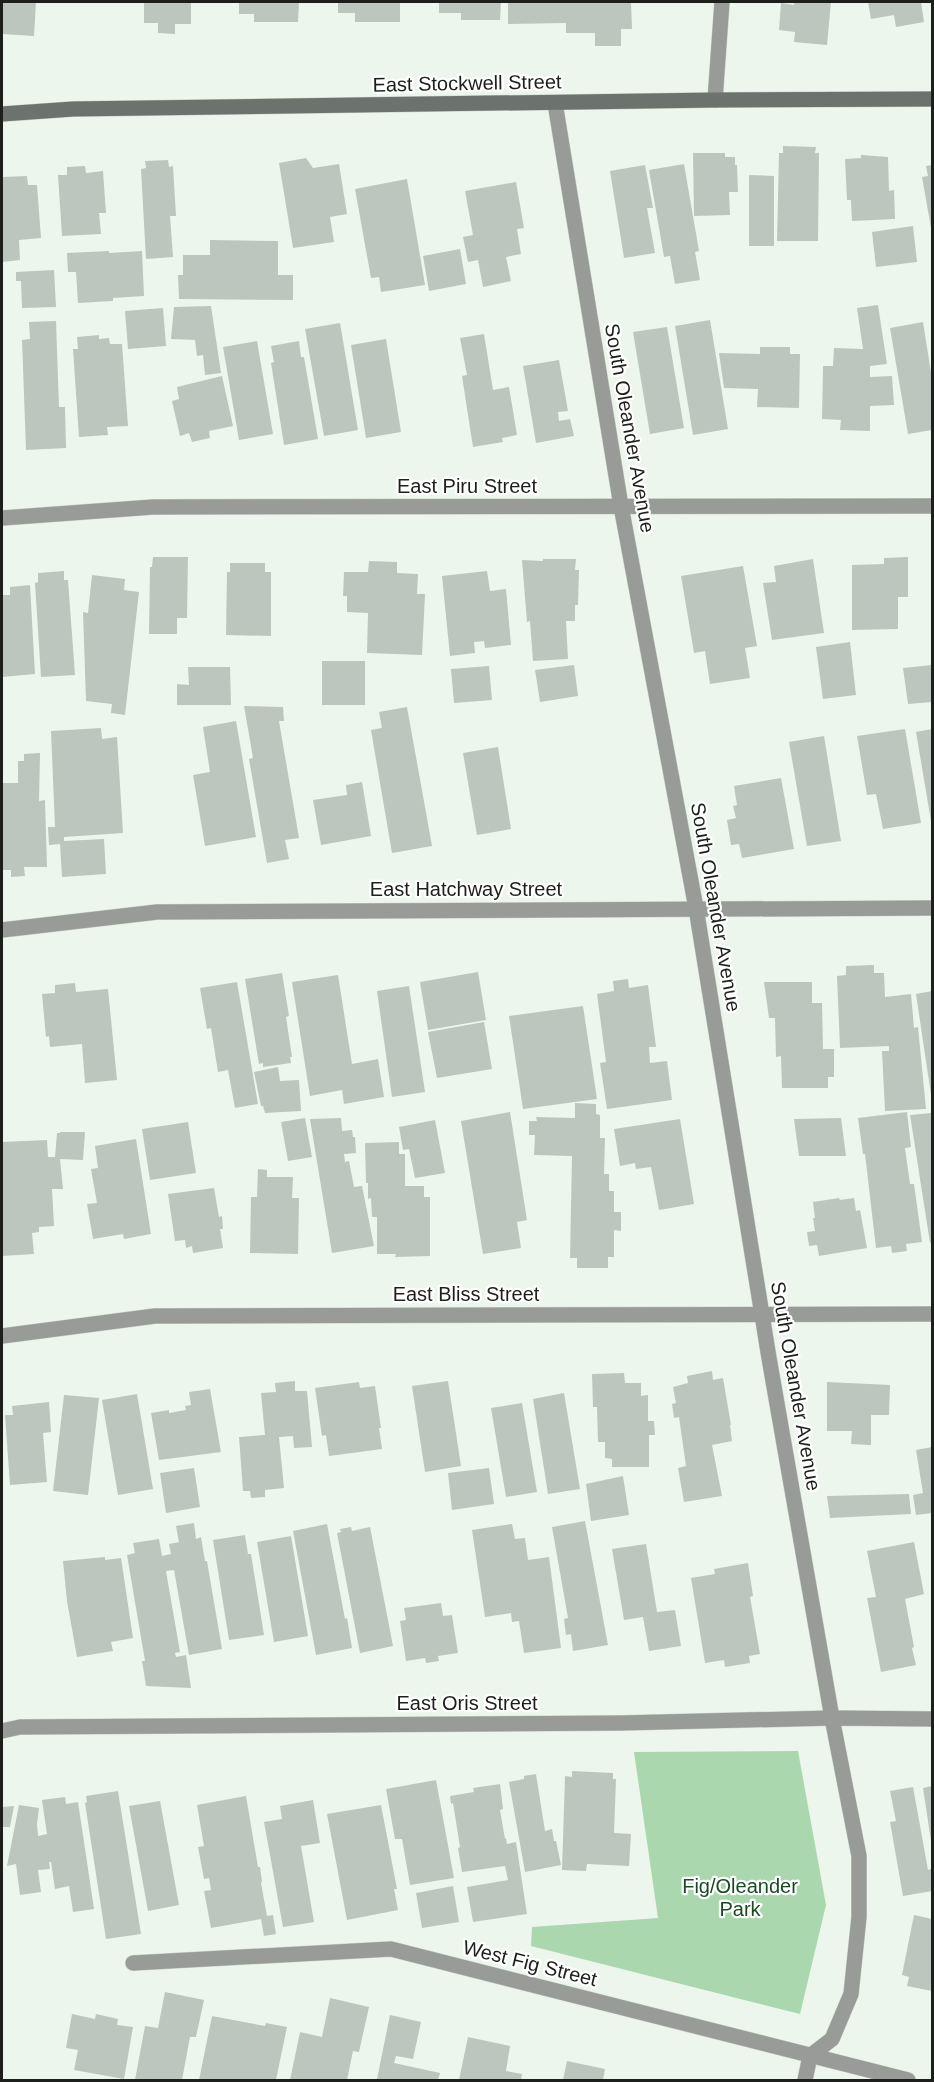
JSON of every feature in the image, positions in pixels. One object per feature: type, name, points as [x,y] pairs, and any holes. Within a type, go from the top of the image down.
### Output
[{"type":"street","points":[[715,100],[722,2]]},
{"type":"street","name":"East Stockwell Street","points":[[2,114],[85,109],[933,99]]},
{"type":"street","name":"South Oleander Avenue","points":[[555,103],[621,507],[696,908],[762,1313],[832,1718],[859,1856],[859,1917],[851,1994],[832,2039],[810,2056]]},
{"type":"street","name":"East Piru Street","points":[[2,518],[153,507],[933,506]]},
{"type":"street","name":"East Hatchway Street","points":[[2,930],[157,912],[933,908]]},
{"type":"street","name":"East Bliss Street","points":[[2,1336],[155,1316],[933,1314]]},
{"type":"street","name":"East Oris Street","points":[[2,1731],[20,1727],[609,1723],[832,1718],[933,1719]]},
{"type":"street","name":"West Fig Street","points":[[133,1963],[391,1949],[908,2080]]},
{"type":"street","points":[[805,2080],[810,2056]]},
{"type":"green space","name":"Fig/Oleander Park","points":[[798,1751],[826,1905],[800,2014],[531,1946],[532,1927],[658,1918],[634,1752]]},
{"type":"building","points":[[2,2],[36,2],[34,36],[2,34]]},
{"type":"building","points":[[144,2],[191,2],[191,24],[175,24],[175,34],[158,33],[158,23],[144,23]]},
{"type":"building","points":[[239,2],[299,2],[298,22],[254,22],[254,14],[239,14]]},
{"type":"building","points":[[338,2],[400,2],[400,22],[355,22],[355,13],[338,13]]},
{"type":"building","points":[[439,2],[501,2],[500,20],[461,20],[461,13],[439,13]]},
{"type":"building","points":[[508,2],[631,2],[632,29],[621,29],[621,46],[595,46],[595,33],[566,33],[566,23],[508,24]]},
{"type":"building","points":[[794,2],[831,2],[827,45],[794,42],[795,32],[779,30],[781,3],[794,5]]},
{"type":"building","points":[[868,2],[921,2],[924,22],[896,27],[894,15],[871,19]]},
{"type":"building","points":[[783,146],[816,147],[815,153],[819,153],[818,241],[777,241],[779,153],[783,153]]},
{"type":"building","points":[[693,153],[725,153],[725,157],[735,157],[738,192],[729,192],[730,215],[694,216]]},
{"type":"building","points":[[861,155],[888,157],[889,191],[894,190],[895,219],[852,221],[851,200],[847,200],[845,159],[861,158]]},
{"type":"building","points":[[306,158],[313,168],[339,164],[347,214],[330,217],[334,242],[293,248],[279,163]]},
{"type":"building","points":[[168,160],[169,167],[173,166],[176,216],[170,216],[173,257],[146,259],[141,169],[146,168],[145,161]]},
{"type":"building","points":[[684,164],[699,251],[695,252],[700,280],[675,284],[670,256],[664,257],[649,170]]},
{"type":"building","points":[[645,165],[653,208],[647,208],[655,253],[624,258],[610,171]]},
{"type":"building","points":[[932,165],[931,228],[922,177],[928,176],[926,166]]},
{"type":"building","points":[[85,166],[86,173],[103,171],[106,213],[99,213],[101,234],[62,236],[58,175],[67,175],[67,167]]},
{"type":"building","points":[[749,175],[774,176],[774,246],[749,246]]},
{"type":"building","points":[[27,176],[28,185],[37,185],[41,238],[19,240],[20,260],[2,262],[2,177]]},
{"type":"building","points":[[407,179],[425,285],[381,292],[379,277],[371,278],[355,189]]},
{"type":"building","points":[[516,182],[524,228],[517,229],[521,254],[506,257],[511,281],[483,287],[478,260],[468,262],[463,237],[473,235],[465,191]]},
{"type":"building","points":[[913,226],[917,262],[876,267],[872,232]]},
{"type":"building","points":[[210,240],[278,241],[278,275],[293,275],[293,300],[179,299],[178,275],[183,275],[183,255],[210,255]]},
{"type":"building","points":[[460,249],[466,284],[429,291],[423,256]]},
{"type":"building","points":[[109,251],[109,253],[142,251],[144,296],[78,303],[76,272],[68,272],[67,253]]},
{"type":"building","points":[[54,270],[56,307],[22,308],[21,281],[16,281],[16,272]]},
{"type":"building","points":[[878,305],[887,364],[870,366],[870,377],[892,376],[894,405],[870,406],[870,431],[840,430],[841,420],[822,419],[823,366],[833,366],[834,348],[863,349],[857,308]]},
{"type":"building","points":[[211,306],[221,373],[205,375],[203,355],[197,356],[195,340],[171,339],[174,307]]},
{"type":"building","points":[[163,308],[166,346],[128,349],[125,311]]},
{"type":"building","points":[[710,320],[728,429],[693,435],[675,326]]},
{"type":"building","points":[[56,321],[59,407],[65,407],[66,448],[26,450],[22,340],[30,339],[29,322]]},
{"type":"building","points":[[923,322],[932,379],[932,430],[908,434],[890,328]]},
{"type":"building","points":[[340,323],[358,430],[324,436],[305,329]]},
{"type":"building","points":[[667,327],[684,428],[650,434],[633,332]]},
{"type":"building","points":[[484,334],[493,390],[509,387],[517,435],[502,438],[503,442],[473,447],[462,376],[467,375],[460,338]]},
{"type":"building","points":[[99,335],[99,339],[109,338],[110,344],[122,344],[128,426],[107,427],[108,435],[79,437],[73,349],[78,349],[77,337]]},
{"type":"building","points":[[386,339],[401,432],[366,438],[351,345]]},
{"type":"building","points":[[257,341],[273,434],[239,440],[223,347]]},
{"type":"building","points":[[299,341],[301,357],[304,357],[318,439],[284,445],[271,363],[274,362],[271,346]]},
{"type":"building","points":[[760,347],[790,347],[790,354],[800,354],[799,408],[757,407],[758,389],[724,388],[719,353],[760,354]]},
{"type":"building","points":[[559,360],[568,411],[558,412],[559,421],[570,419],[574,436],[536,443],[523,366]]},
{"type":"building","points":[[222,376],[233,426],[209,431],[210,438],[192,442],[189,433],[180,436],[172,401],[179,399],[177,387]]},
{"type":"building","points":[[153,557],[188,557],[187,618],[177,618],[177,634],[149,634],[150,567],[152,567]]},
{"type":"building","points":[[908,557],[908,597],[898,597],[898,629],[852,630],[852,565],[884,564],[884,558]]},
{"type":"building","points":[[543,559],[576,559],[575,570],[579,570],[575,621],[566,621],[568,659],[533,661],[522,560],[543,561]]},
{"type":"building","points":[[813,559],[824,633],[772,640],[763,583],[776,582],[774,566]]},
{"type":"building","points":[[369,561],[397,562],[397,573],[418,574],[417,594],[425,594],[422,655],[367,653],[368,613],[347,612],[347,596],[343,596],[344,572],[368,572]]},
{"type":"building","points":[[230,563],[265,563],[265,572],[271,572],[271,636],[226,635],[227,572],[230,572]]},
{"type":"building","points":[[743,566],[757,646],[745,648],[750,678],[710,684],[705,651],[694,653],[681,576]]},
{"type":"building","points":[[64,571],[64,580],[68,580],[75,675],[41,677],[35,583],[38,582],[38,573]]},
{"type":"building","points":[[487,571],[490,591],[506,589],[511,645],[485,648],[484,641],[474,642],[475,653],[450,656],[442,576]]},
{"type":"building","points":[[92,575],[125,579],[124,590],[139,592],[125,715],[111,713],[112,704],[86,701],[83,612],[88,613]]},
{"type":"building","points":[[30,585],[35,674],[2,677],[2,595],[10,595],[10,587]]},
{"type":"building","points":[[850,642],[856,695],[823,699],[816,647]]},
{"type":"building","points":[[322,661],[365,661],[365,705],[322,705]]},
{"type":"building","points":[[574,665],[578,696],[540,702],[535,670]]},
{"type":"building","points":[[932,665],[932,702],[908,704],[903,668]]},
{"type":"building","points":[[489,666],[492,700],[454,703],[451,669]]},
{"type":"building","points":[[188,667],[230,667],[231,705],[177,705],[177,684],[189,685]]},
{"type":"building","points":[[244,706],[283,707],[284,721],[279,721],[299,838],[285,840],[289,859],[267,863],[249,759],[253,758]]},
{"type":"building","points":[[407,707],[432,846],[392,853],[371,730],[382,728],[379,712]]},
{"type":"building","points":[[236,721],[256,837],[205,846],[193,775],[210,772],[203,727]]},
{"type":"building","points":[[101,728],[102,739],[117,737],[123,833],[64,837],[64,841],[104,839],[106,874],[62,877],[60,844],[49,845],[48,827],[55,827],[51,731]]},
{"type":"building","points":[[905,729],[921,823],[883,829],[876,794],[867,795],[857,736]]},
{"type":"building","points":[[932,729],[932,821],[931,821],[916,732]]},
{"type":"building","points":[[824,736],[841,841],[807,846],[789,742]]},
{"type":"building","points":[[498,747],[511,829],[477,835],[463,753]]},
{"type":"building","points":[[40,753],[39,801],[45,800],[47,867],[24,867],[25,876],[11,877],[11,870],[2,870],[2,783],[18,783],[18,761],[24,761],[24,754]]},
{"type":"building","points":[[781,778],[794,849],[742,858],[739,844],[731,845],[727,820],[736,818],[733,806],[737,805],[734,786]]},
{"type":"building","points":[[362,782],[371,836],[321,845],[313,800],[347,795],[346,785]]},
{"type":"building","points":[[874,965],[874,973],[884,973],[885,997],[911,994],[914,1028],[918,1027],[926,1109],[885,1111],[882,1051],[889,1051],[889,1046],[840,1048],[837,976],[846,975],[846,966]]},
{"type":"building","points":[[478,972],[486,1020],[428,1030],[420,982]]},
{"type":"building","points":[[282,973],[289,1016],[286,1017],[291,1063],[263,1067],[263,1063],[259,1064],[245,979]]},
{"type":"building","points":[[338,975],[352,1064],[378,1059],[384,1097],[344,1104],[342,1090],[310,1096],[292,982]]},
{"type":"building","points":[[628,979],[629,988],[648,985],[656,1047],[649,1047],[650,1063],[667,1061],[672,1100],[607,1109],[600,1063],[606,1062],[597,994],[614,991],[613,981]]},
{"type":"building","points":[[237,982],[258,1104],[235,1108],[228,1070],[218,1072],[211,1028],[207,1029],[200,988]]},
{"type":"building","points":[[764,982],[812,982],[812,1003],[822,1003],[823,1049],[834,1049],[834,1077],[828,1077],[828,1088],[782,1088],[781,1056],[776,1057],[775,1018],[769,1018]]},
{"type":"building","points":[[75,983],[76,992],[108,989],[117,1080],[85,1083],[82,1044],[50,1047],[49,1036],[46,1037],[42,994],[55,993],[55,985]]},
{"type":"building","points":[[409,986],[425,1092],[392,1097],[377,991]]},
{"type":"building","points":[[932,991],[932,1095],[931,1095],[916,994]]},
{"type":"building","points":[[583,1006],[597,1099],[523,1109],[509,1016]]},
{"type":"building","points":[[484,1022],[492,1069],[437,1078],[428,1032]]},
{"type":"building","points":[[278,1067],[280,1081],[299,1080],[301,1111],[265,1113],[261,1106],[254,1072]]},
{"type":"building","points":[[575,1103],[596,1104],[596,1114],[600,1115],[600,1138],[605,1138],[604,1174],[609,1174],[609,1191],[614,1191],[614,1212],[621,1212],[621,1231],[614,1230],[614,1257],[608,1257],[608,1268],[577,1268],[577,1258],[570,1258],[572,1156],[534,1155],[535,1135],[529,1135],[529,1121],[537,1121],[536,1117],[575,1118]]},
{"type":"building","points":[[510,1112],[527,1220],[517,1222],[521,1248],[483,1254],[461,1121]]},
{"type":"building","points":[[907,1112],[911,1147],[905,1148],[910,1184],[914,1184],[922,1242],[906,1244],[907,1251],[892,1253],[891,1246],[876,1248],[865,1154],[863,1154],[858,1118]]},
{"type":"building","points":[[932,1113],[932,1242],[930,1243],[910,1115]]},
{"type":"building","points":[[305,1118],[312,1157],[288,1161],[281,1122]]},
{"type":"building","points":[[341,1118],[342,1131],[352,1130],[353,1137],[355,1137],[356,1153],[344,1154],[345,1162],[349,1161],[354,1187],[362,1186],[374,1246],[332,1253],[310,1119]]},
{"type":"building","points":[[841,1118],[846,1156],[799,1156],[794,1119]]},
{"type":"building","points":[[680,1119],[694,1204],[659,1210],[651,1167],[636,1169],[635,1163],[620,1166],[614,1129]]},
{"type":"building","points":[[435,1120],[445,1173],[415,1178],[409,1149],[403,1150],[399,1127]]},
{"type":"building","points":[[188,1122],[196,1173],[150,1180],[142,1129]]},
{"type":"building","points":[[85,1132],[83,1160],[60,1159],[63,1189],[52,1189],[54,1226],[39,1227],[39,1232],[32,1233],[34,1254],[2,1256],[2,1142],[47,1140],[48,1157],[55,1157],[57,1133]]},
{"type":"building","points":[[136,1139],[151,1234],[124,1239],[123,1234],[93,1239],[87,1204],[97,1203],[91,1169],[98,1168],[95,1146]]},
{"type":"building","points":[[399,1142],[399,1154],[405,1154],[405,1186],[424,1186],[424,1197],[430,1197],[430,1256],[395,1257],[396,1254],[377,1254],[377,1217],[372,1217],[371,1198],[368,1199],[365,1143]]},
{"type":"building","points":[[258,1169],[267,1170],[267,1177],[293,1177],[292,1198],[299,1198],[298,1254],[250,1253],[251,1197],[257,1197]]},
{"type":"building","points":[[214,1188],[219,1217],[222,1216],[223,1229],[220,1229],[223,1248],[193,1253],[192,1246],[186,1248],[185,1240],[175,1241],[168,1194]]},
{"type":"building","points":[[839,1198],[840,1200],[854,1198],[856,1211],[860,1210],[867,1248],[819,1256],[817,1245],[809,1246],[807,1232],[815,1231],[813,1202]]},
{"type":"building","points":[[712,1371],[713,1380],[723,1378],[731,1425],[732,1441],[712,1445],[722,1496],[684,1502],[678,1468],[686,1466],[679,1417],[674,1418],[672,1404],[676,1403],[673,1387],[688,1383],[687,1376]]},
{"type":"building","points":[[624,1373],[625,1383],[641,1383],[641,1396],[648,1395],[648,1421],[654,1421],[655,1435],[649,1435],[649,1467],[612,1467],[612,1459],[605,1458],[605,1442],[598,1442],[597,1407],[593,1407],[592,1374]]},
{"type":"building","points":[[295,1381],[295,1391],[307,1391],[312,1447],[294,1448],[293,1436],[279,1437],[284,1488],[265,1490],[265,1497],[251,1498],[250,1491],[243,1491],[239,1437],[265,1435],[261,1393],[276,1392],[275,1383]]},
{"type":"building","points":[[448,1381],[461,1466],[425,1472],[412,1386]]},
{"type":"building","points":[[359,1382],[360,1388],[375,1386],[382,1449],[329,1456],[326,1435],[322,1436],[315,1388]]},
{"type":"building","points":[[827,1382],[890,1385],[889,1415],[871,1415],[871,1445],[851,1444],[852,1431],[827,1431]]},
{"type":"building","points":[[210,1389],[221,1452],[159,1460],[151,1413],[186,1410],[185,1406],[191,1405],[189,1392]]},
{"type":"building","points":[[564,1393],[580,1489],[548,1494],[533,1399]]},
{"type":"building","points":[[137,1394],[153,1489],[118,1495],[102,1400]]},
{"type":"building","points":[[64,1395],[99,1398],[88,1495],[53,1491]]},
{"type":"building","points":[[49,1402],[51,1432],[43,1433],[47,1482],[10,1485],[5,1415],[13,1415],[12,1406]]},
{"type":"building","points":[[522,1403],[537,1492],[506,1497],[491,1408]]},
{"type":"building","points":[[932,1447],[932,1513],[916,1515],[913,1495],[923,1493],[916,1450]]},
{"type":"building","points":[[194,1468],[200,1507],[166,1513],[160,1473]]},
{"type":"building","points":[[489,1468],[494,1504],[452,1510],[448,1473]]},
{"type":"building","points":[[623,1476],[629,1515],[591,1521],[586,1484]]},
{"type":"building","points":[[909,1494],[911,1514],[830,1518],[827,1496]]},
{"type":"building","points":[[585,1521],[608,1645],[573,1651],[571,1634],[566,1635],[564,1619],[568,1618],[552,1527]]},
{"type":"building","points":[[194,1523],[196,1539],[201,1537],[205,1561],[207,1561],[222,1649],[189,1655],[174,1570],[166,1571],[180,1652],[175,1653],[176,1657],[186,1655],[191,1688],[146,1686],[142,1661],[145,1661],[127,1555],[135,1553],[133,1543],[159,1539],[162,1556],[171,1554],[169,1544],[179,1542],[176,1526]]},
{"type":"building","points":[[327,1524],[352,1648],[316,1655],[293,1531]]},
{"type":"building","points":[[512,1524],[515,1539],[525,1538],[528,1560],[549,1557],[561,1648],[524,1653],[519,1621],[512,1622],[511,1613],[485,1617],[472,1530]]},
{"type":"building","points":[[351,1527],[352,1531],[370,1527],[393,1646],[360,1653],[337,1533],[341,1532],[340,1529]]},
{"type":"building","points":[[245,1535],[248,1554],[251,1554],[264,1635],[229,1640],[213,1540]]},
{"type":"building","points":[[291,1536],[308,1636],[274,1642],[257,1542]]},
{"type":"building","points":[[914,1542],[924,1594],[905,1599],[916,1665],[881,1672],[867,1598],[876,1597],[867,1551]]},
{"type":"building","points":[[646,1544],[657,1612],[675,1610],[681,1646],[649,1651],[643,1617],[624,1620],[612,1549]]},
{"type":"building","points":[[105,1557],[105,1560],[121,1558],[133,1638],[111,1642],[113,1651],[77,1657],[67,1601],[63,1561]]},
{"type":"building","points":[[748,1563],[753,1596],[750,1597],[760,1654],[749,1656],[750,1663],[725,1667],[724,1660],[705,1663],[691,1578],[715,1574],[714,1569]]},
{"type":"building","points":[[441,1603],[443,1616],[452,1615],[458,1653],[438,1656],[439,1661],[426,1663],[425,1658],[406,1661],[400,1621],[406,1620],[404,1608]]},
{"type":"building","points":[[572,1771],[613,1773],[613,1779],[616,1779],[614,1833],[631,1834],[629,1866],[587,1864],[586,1871],[562,1870],[565,1776],[572,1777]]},
{"type":"building","points":[[536,1774],[545,1831],[552,1829],[561,1865],[525,1872],[509,1782]]},
{"type":"building","points":[[436,1780],[454,1878],[410,1885],[402,1839],[395,1839],[386,1789]]},
{"type":"building","points":[[500,1784],[503,1809],[500,1810],[505,1839],[507,1844],[516,1842],[527,1914],[473,1922],[467,1887],[508,1880],[505,1866],[462,1872],[458,1848],[460,1847],[450,1796],[474,1792],[473,1788]]},
{"type":"building","points":[[932,1786],[932,1841],[931,1841],[923,1788]]},
{"type":"building","points":[[913,1787],[928,1870],[931,1869],[932,1891],[903,1896],[890,1822],[896,1821],[890,1791]]},
{"type":"building","points":[[118,1791],[141,1934],[106,1939],[85,1803],[87,1802],[86,1796]]},
{"type":"building","points":[[246,1796],[267,1916],[273,1915],[276,1934],[264,1936],[261,1919],[211,1928],[204,1891],[211,1890],[209,1878],[204,1879],[198,1847],[204,1846],[197,1805]]},
{"type":"building","points":[[65,1797],[66,1804],[78,1802],[94,1909],[73,1912],[69,1886],[55,1889],[51,1862],[49,1862],[50,1869],[38,1870],[41,1892],[20,1895],[16,1864],[7,1866],[19,1805],[39,1808],[38,1836],[47,1834],[42,1800]]},
{"type":"building","points":[[313,1800],[320,1843],[301,1846],[314,1922],[283,1927],[264,1822],[282,1819],[280,1806]]},
{"type":"building","points":[[160,1801],[179,1905],[148,1911],[129,1806]]},
{"type":"building","points":[[381,1805],[397,1889],[394,1889],[398,1910],[347,1920],[327,1814]]},
{"type":"building","points":[[14,1806],[10,1827],[2,1827],[2,1807]]},
{"type":"building","points":[[453,1886],[459,1922],[422,1928],[416,1893]]},
{"type":"building","points":[[914,1915],[932,1919],[932,1991],[907,1986],[909,1977],[902,1975]]},
{"type":"building","points":[[165,1992],[204,2000],[196,2037],[190,2037],[182,2080],[135,2080],[145,2026],[158,2028]]},
{"type":"building","points":[[330,1998],[369,2007],[359,2052],[353,2051],[347,2080],[290,2080],[300,2032],[322,2037]]},
{"type":"building","points":[[72,2014],[95,2019],[96,2014],[118,2019],[117,2025],[133,2027],[124,2079],[74,2070],[78,2050],[66,2048]]},
{"type":"building","points":[[390,2015],[421,2022],[413,2059],[396,2056],[394,2063],[440,2073],[438,2080],[377,2079]]},
{"type":"building","points":[[212,2016],[265,2026],[266,2023],[287,2027],[276,2080],[199,2080]]},
{"type":"building","points":[[468,2037],[510,2046],[506,2071],[522,2074],[521,2080],[459,2080]]},
{"type":"building","points":[[567,2061],[605,2069],[603,2080],[563,2080]]}]
